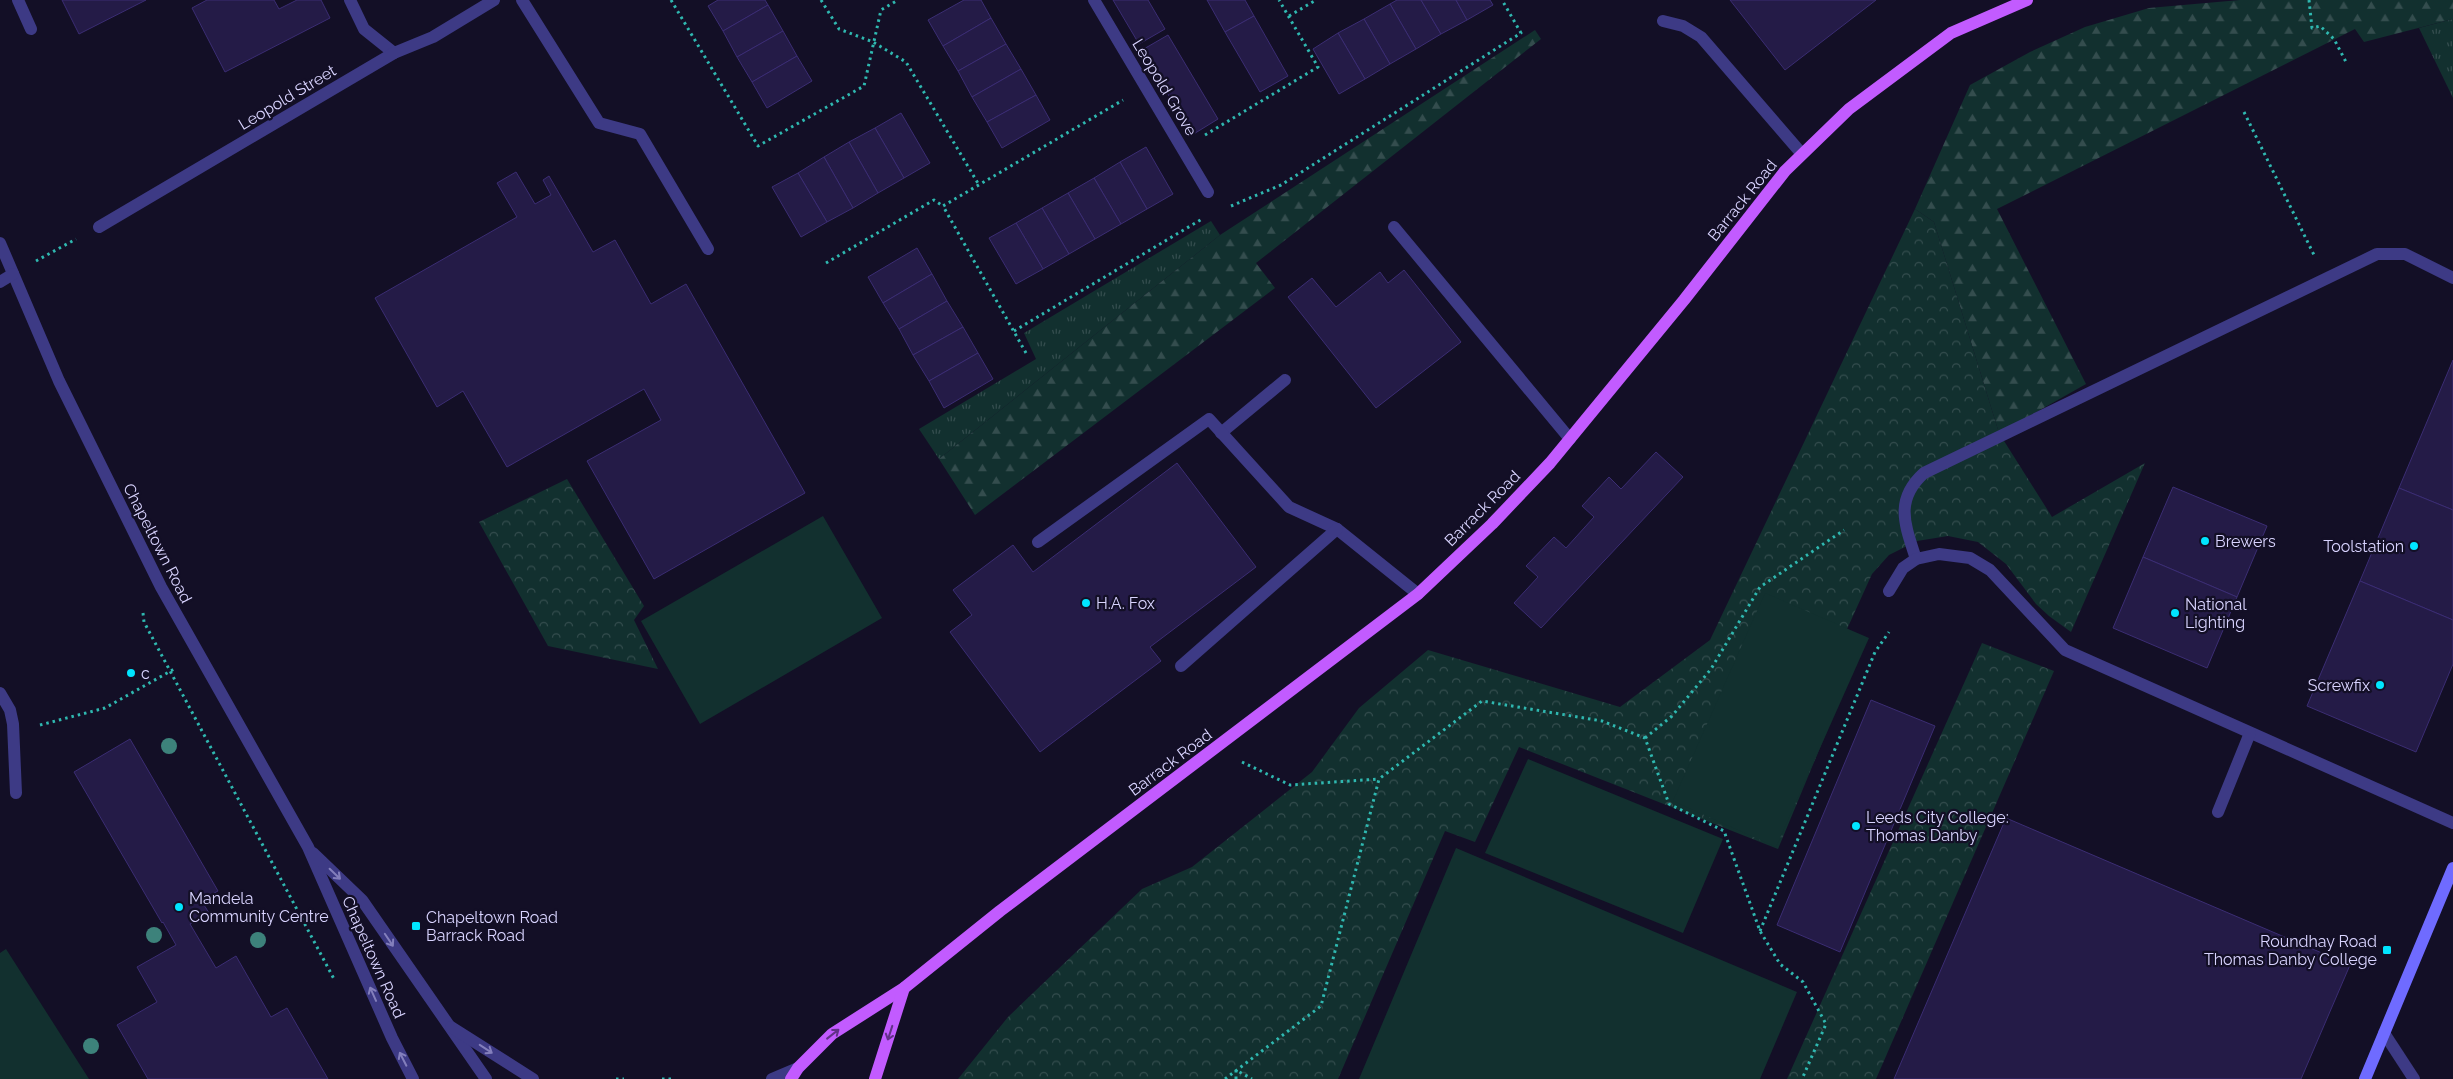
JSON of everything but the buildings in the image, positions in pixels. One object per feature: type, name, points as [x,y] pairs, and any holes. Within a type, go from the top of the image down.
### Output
[{"type":"main road","name":"Barrack Road","points":[[790,1079],[798,1068],[832,1034],[904,988],[1000,911],[1418,594],[1492,524],[1550,462],[1684,300],[1785,171],[1802,154],[1849,109],[1951,33],[2027,0]]},
{"type":"main road","points":[[874,1079],[904,988]]},
{"type":"street","points":[[18,0],[31,29]]},
{"type":"street","points":[[350,0],[364,29],[394,53]]},
{"type":"street","name":"Leopold Street","points":[[99,227],[394,53],[433,37],[494,0]]},
{"type":"street","points":[[522,0],[599,123],[640,134],[708,249]]},
{"type":"street","name":"Leopold Grove","points":[[1094,0],[1208,192]]},
{"type":"street","points":[[1663,21],[1683,26],[1701,37],[1802,154]]},
{"type":"street","points":[[1394,227],[1570,439]]},
{"type":"street","name":"Chapeltown Road","points":[[0,243],[59,381],[161,588],[308,848],[392,1038],[413,1079]]},
{"type":"street","points":[[1916,558],[1906,527],[1905,505],[1911,485],[1924,473],[2377,254],[2405,254],[2453,278]]},
{"type":"street","points":[[0,282],[13,274]]},
{"type":"street","points":[[1221,432],[1285,380]]},
{"type":"street","points":[[1038,542],[1209,419],[1289,507],[1337,529],[1418,594]]},
{"type":"street","points":[[1181,666],[1337,529]]},
{"type":"street","points":[[1889,591],[1903,568],[1916,558],[1939,554],[1970,558],[1990,570],[2065,650],[2453,823]]},
{"type":"street","points":[[0,693],[10,710],[16,793]]},
{"type":"street","points":[[2218,812],[2250,733]]},
{"type":"street","name":"Chapeltown Road","points":[[308,848],[362,900],[445,1023],[486,1079]]},
{"type":"street","points":[[2365,1079],[2453,868]]},
{"type":"street","name":"Chapeltown Road","points":[[445,1023],[533,1079]]},
{"type":"street","points":[[2384,1033],[2414,1079]]},
{"type":"street","points":[[772,1079],[798,1068]]},
{"type":"path","points":[[671,0],[758,146],[864,86],[881,10],[898,0]]},
{"type":"path","points":[[821,0],[839,29],[873,42],[906,62],[979,185]]},
{"type":"path","points":[[1183,149],[1318,67],[1279,0]]},
{"type":"path","points":[[1288,16],[1316,0]]},
{"type":"path","points":[[1228,208],[1281,185],[1521,33],[1502,0]]},
{"type":"path","points":[[2309,0],[2312,28],[2320,26],[2334,39],[2346,62]]},
{"type":"path","points":[[943,206],[1146,87]]},
{"type":"path","points":[[2244,112],[2326,278]]},
{"type":"path","points":[[826,263],[934,200],[943,206],[1026,353]]},
{"type":"path","points":[[1014,331],[1211,215]]},
{"type":"path","points":[[13,274],[99,227]]},
{"type":"path","points":[[1645,738],[1672,716],[1711,668],[1760,587],[1844,530]]},
{"type":"path","points":[[143,604],[144,622],[337,985]]},
{"type":"path","points":[[1760,931],[1875,652],[1889,632]]},
{"type":"path","points":[[12,724],[36,726],[106,708],[198,656]]},
{"type":"path","points":[[1216,748],[1290,784],[1379,779],[1482,701],[1602,721],[1645,738],[1670,804],[1724,831],[1760,931],[1780,964],[1803,982],[1826,1024],[1802,1079]]},
{"type":"path","points":[[1225,1079],[1321,1006],[1379,779]]},
{"type":"path","points":[[1236,1070],[1236,1079]]},
{"type":"path","points":[[1236,1070],[1252,1079]]},
{"type":"path","points":[[616,1079],[624,1079]]},
{"type":"path","points":[[662,1079],[675,1079]]},
{"type":"green space","points":[[2240,0],[2453,0],[2453,19],[2364,42],[2355,29],[1997,209],[2086,384],[1999,433],[1934,222],[1915,209],[1970,85],[2030,52],[2085,27],[2149,8]]},
{"type":"green space","points":[[2453,19],[2453,98],[2419,28]]},
{"type":"green space","points":[[1535,30],[1541,39],[1256,263],[1275,288],[975,515],[939,459],[1220,235]]},
{"type":"green space","points":[[1915,209],[1934,222],[1999,433],[2052,517],[2145,463],[2071,632],[2036,604],[2006,564],[1978,542],[1948,536],[1917,541],[1889,555],[1872,574],[1818,693],[1839,702],[1778,849],[1519,747],[1475,842],[1445,831],[1338,1079],[958,1079],[1008,1017],[1142,889],[1192,867],[1312,772],[1359,708],[1428,650],[1620,707],[1710,640]]},
{"type":"green space","points":[[1211,221],[1220,235],[939,459],[919,429],[1036,359],[1024,333]]},
{"type":"green space","points":[[567,479],[644,606],[634,620],[658,669],[548,646],[479,522]]},
{"type":"green space","points":[[823,516],[882,618],[700,724],[641,621]]},
{"type":"green space","points":[[1765,593],[1869,638],[1776,847],[1673,801]]},
{"type":"green space","points":[[1982,643],[2054,671],[1876,1079],[1787,1079]]},
{"type":"green space","points":[[1528,759],[1723,839],[1683,933],[1485,853]]},
{"type":"green space","points":[[1456,848],[1797,992],[1760,1079],[1359,1079]]},
{"type":"green space","points":[[6,949],[89,1079],[0,1079],[0,953]]},
{"type":"place","name":"Brewers","points":[[2205,541]]},
{"type":"place","name":"Toolstation","points":[[2414,546]]},
{"type":"place","name":"H.A. Fox","points":[[1086,603]]},
{"type":"place","name":"National Lighting","points":[[2175,613]]},
{"type":"place","name":"c","points":[[131,673]]},
{"type":"place","name":"Screwfix","points":[[2380,685]]},
{"type":"place","name":"Leeds City College: Thomas Danby","points":[[1856,826]]},
{"type":"place","name":"Mandela Community Centre","points":[[179,907]]},
{"type":"place","name":"Chapeltown Road Barrack Road","points":[[416,926]]},
{"type":"place","name":"Roundhay Road Thomas Danby College","points":[[2387,950]]}]
